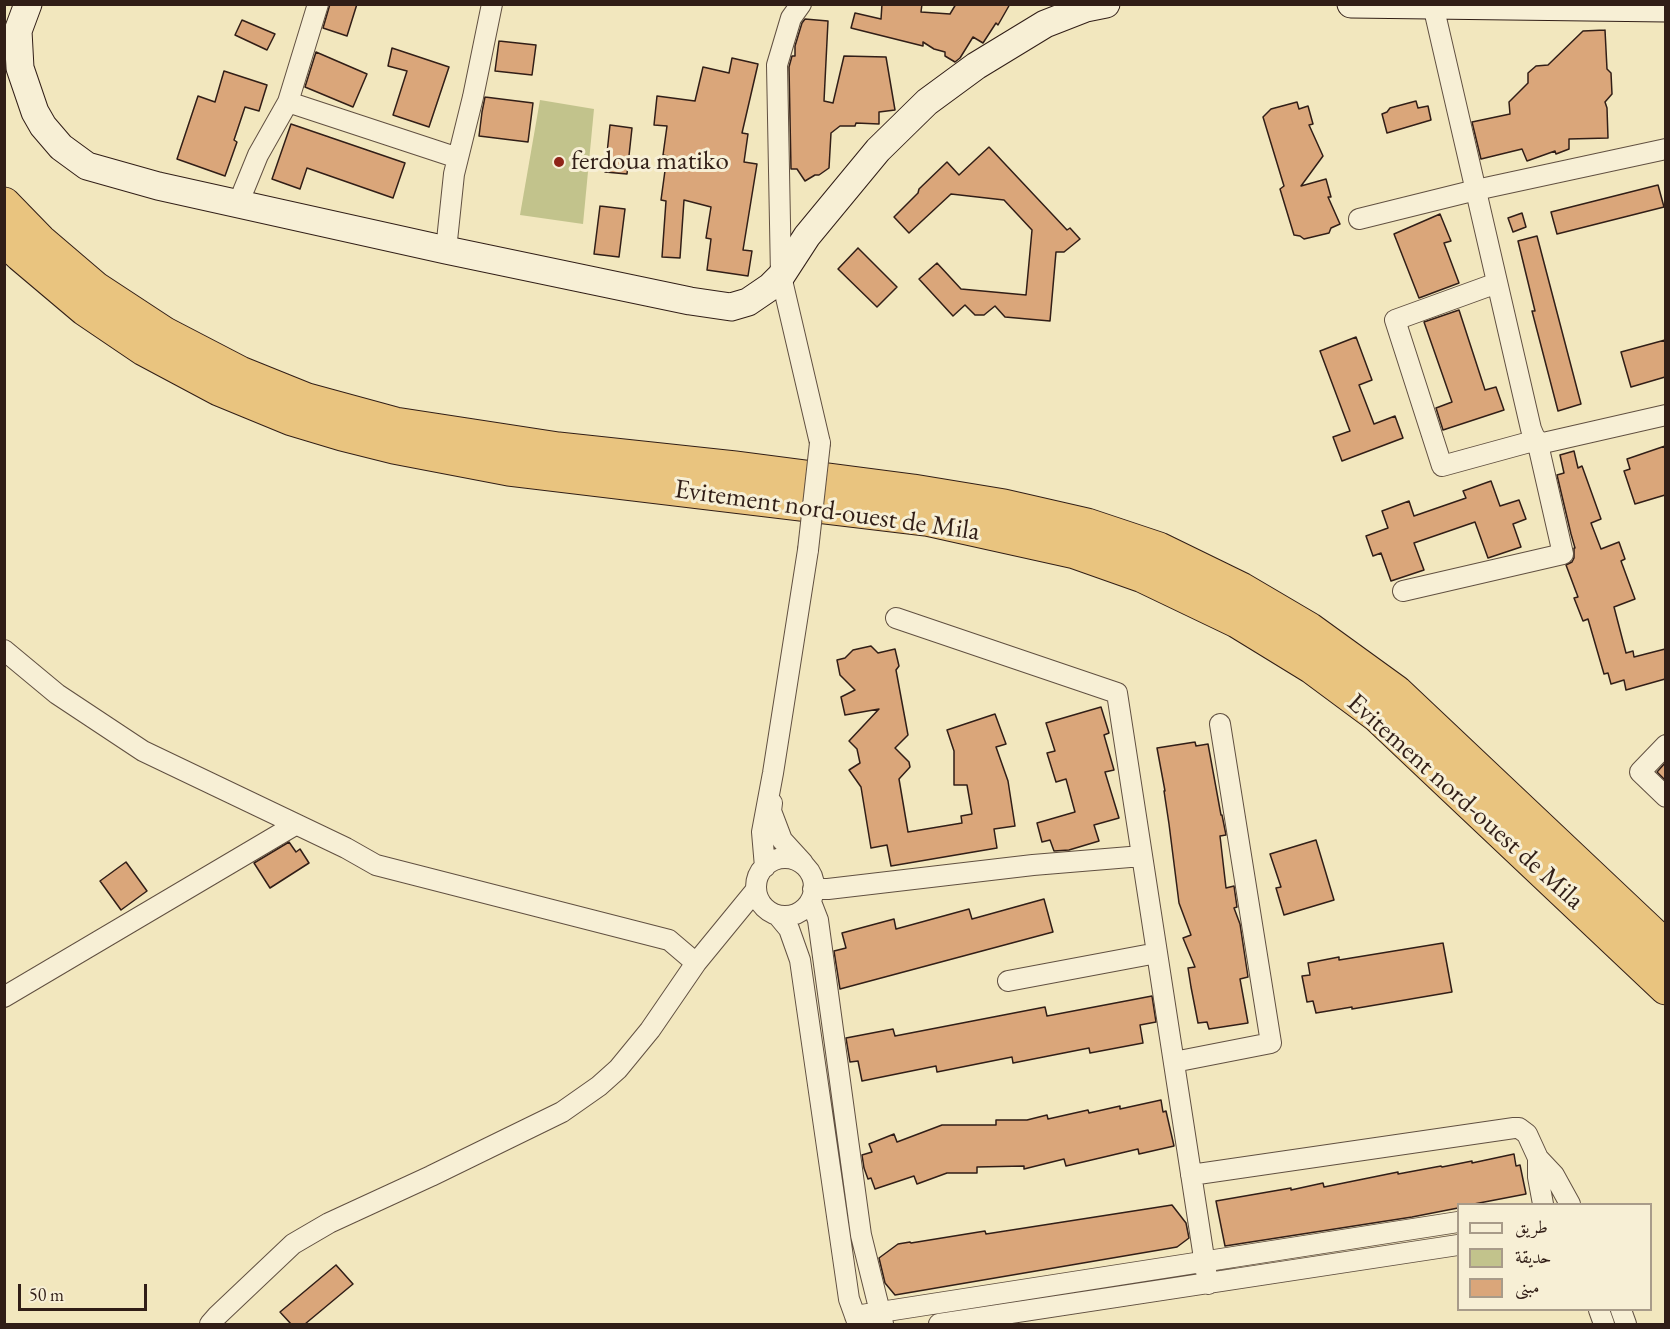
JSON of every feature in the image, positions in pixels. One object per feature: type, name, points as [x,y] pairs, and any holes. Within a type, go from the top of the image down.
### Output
[{"type":"highway","points":[[4,204],[40,241],[95,288],[165,334],[240,373],[307,400],[395,424],[558,449],[902,489],[1004,506],[1087,525],[1159,549],[1241,589],[1299,623],[1396,692],[1665,946]]},
{"type":"highway","name":"Evitement nord-ouest de Mila","points":[[4,239],[85,309],[144,350],[219,390],[292,419],[342,434],[394,447],[509,469],[926,519],[1075,552],[1143,576],[1237,621],[1312,667],[1378,716],[1665,988]]},
{"type":"street","points":[[28,4],[18,31],[20,68],[34,112],[62,147],[87,166],[158,186],[446,250],[690,301],[732,307],[760,295],[781,276],[807,236],[879,150],[927,102],[976,66],[1045,24],[1086,8],[1106,4]]},
{"type":"street","points":[[238,204],[258,155],[288,102],[318,4]]},
{"type":"street","points":[[446,250],[454,174],[492,4]]},
{"type":"street","points":[[765,867],[762,832],[807,550],[820,443],[781,276],[777,65],[791,18],[801,4]]},
{"type":"street","points":[[1351,4],[1665,8]]},
{"type":"street","points":[[1403,591],[1563,554],[1537,440],[1531,429],[1433,5]]},
{"type":"street","points":[[288,102],[458,158]]},
{"type":"street","points":[[1359,219],[1476,190],[1665,149]]},
{"type":"street","points":[[1497,283],[1395,320],[1442,466],[1537,440],[1544,443],[1665,415]]},
{"type":"street","points":[[896,618],[1117,693],[1208,1284]]},
{"type":"street","points":[[4,650],[57,694],[142,750],[346,848],[376,865],[669,940],[696,963]]},
{"type":"street","points":[[1173,1062],[1270,1043],[1220,724]]},
{"type":"street","points":[[1665,745],[1640,772],[1665,796]]},
{"type":"street","points":[[773,773],[771,811],[782,840],[807,867],[814,884],[812,895],[818,920],[861,1235],[881,1319]]},
{"type":"street","points":[[4,997],[296,825]]},
{"type":"street","points":[[779,917],[797,915],[812,895],[828,889],[1033,864],[1142,856]]},
{"type":"street","points":[[210,1324],[292,1244],[329,1223],[562,1112],[599,1086],[618,1069],[650,1030],[696,963],[755,891],[759,873],[772,860],[790,858],[807,867]]},
{"type":"street","points":[[755,891],[763,908],[779,917],[789,929],[800,960],[849,1299],[857,1320],[881,1319],[1204,1262],[1457,1222]]},
{"type":"street","points":[[1008,981],[1157,953]]},
{"type":"street","points":[[1191,1175],[1514,1128],[1527,1134],[1538,1158],[1554,1175],[1569,1203]]},
{"type":"street","points":[[1538,1158],[1538,1177],[1543,1203]]},
{"type":"street","points":[[939,1324],[1457,1245]]},
{"type":"green space","name":"ferdoua matiko","points":[[540,100],[594,109],[583,224],[520,215]]},
{"type":"building","points":[[330,4],[357,4],[347,36],[323,28]]},
{"type":"building","points":[[882,4],[922,4],[921,12],[950,14],[956,4],[1010,4],[998,25],[996,23],[983,43],[973,37],[955,62],[945,56],[945,52],[934,49],[923,42],[923,46],[851,28],[855,13],[881,19]]},
{"type":"building","points":[[805,19],[828,21],[824,101],[833,103],[844,56],[886,57],[895,110],[879,112],[879,124],[856,123],[855,126],[840,126],[831,133],[829,168],[805,181],[797,169],[791,169],[789,67],[792,56],[795,56],[795,46]]},
{"type":"building","points":[[242,20],[275,34],[267,50],[235,35]]},
{"type":"building","points":[[1605,30],[1607,69],[1611,73],[1612,94],[1605,102],[1608,138],[1569,139],[1569,149],[1556,154],[1555,151],[1527,161],[1522,149],[1481,159],[1472,122],[1510,114],[1509,102],[1528,83],[1528,73],[1536,66],[1548,65],[1583,31]]},
{"type":"building","points":[[499,41],[536,45],[532,75],[495,71]]},
{"type":"building","points":[[392,48],[449,67],[429,127],[393,115],[407,71],[388,66]]},
{"type":"building","points":[[316,52],[367,74],[353,107],[305,87]]},
{"type":"building","points":[[732,58],[758,64],[742,133],[748,134],[744,162],[757,164],[743,250],[752,251],[748,276],[707,270],[711,239],[706,238],[711,207],[684,200],[680,258],[662,257],[666,201],[661,200],[667,156],[663,155],[667,126],[654,125],[657,96],[695,101],[703,67],[729,73]]},
{"type":"building","points":[[224,71],[267,85],[259,111],[245,107],[234,140],[237,142],[225,176],[177,159],[198,96],[215,102]]},
{"type":"building","points":[[485,97],[533,103],[528,142],[479,136]]},
{"type":"building","points":[[1416,101],[1418,108],[1428,106],[1431,120],[1387,133],[1382,114],[1390,108]]},
{"type":"building","points":[[1297,102],[1299,109],[1308,106],[1313,124],[1309,125],[1323,156],[1301,186],[1326,179],[1331,197],[1328,197],[1340,224],[1331,228],[1329,233],[1304,239],[1294,235],[1280,189],[1284,186],[1263,117],[1271,109]]},
{"type":"building","points":[[291,124],[405,163],[393,198],[307,168],[300,189],[272,179]]},
{"type":"building","points":[[610,125],[632,128],[627,174],[605,172]]},
{"type":"building","points":[[989,147],[1067,230],[1070,228],[1080,239],[1064,252],[1056,252],[1050,321],[1005,317],[995,306],[984,315],[975,315],[965,305],[953,316],[919,279],[937,263],[961,289],[1026,295],[1032,230],[1004,200],[951,194],[909,233],[894,217],[947,162],[959,175]]},
{"type":"building","points":[[1658,185],[1664,207],[1557,234],[1551,212]]},
{"type":"building","points":[[600,206],[625,209],[619,257],[594,254]]},
{"type":"building","points":[[1522,213],[1526,227],[1513,232],[1508,218]]},
{"type":"building","points":[[1440,214],[1451,241],[1444,243],[1459,283],[1419,298],[1394,234]]},
{"type":"building","points":[[1537,236],[1581,404],[1558,411],[1532,311],[1535,311],[1518,241]]},
{"type":"building","points":[[858,248],[897,287],[877,307],[838,269]]},
{"type":"building","points":[[1459,310],[1485,390],[1496,387],[1504,410],[1443,430],[1436,408],[1452,402],[1424,322]]},
{"type":"building","points":[[1356,337],[1372,380],[1359,385],[1374,424],[1395,416],[1403,438],[1342,461],[1333,437],[1350,431],[1320,351]]},
{"type":"building","points":[[1665,340],[1665,377],[1631,387],[1621,352]]},
{"type":"building","points":[[1665,446],[1665,495],[1635,504],[1624,471],[1630,469],[1627,459]]},
{"type":"building","points":[[1574,451],[1578,468],[1582,466],[1601,519],[1591,523],[1601,549],[1619,542],[1625,559],[1621,561],[1635,599],[1614,607],[1626,653],[1633,651],[1634,657],[1665,649],[1665,679],[1626,690],[1624,680],[1611,684],[1608,673],[1604,674],[1588,619],[1583,621],[1574,598],[1578,597],[1566,565],[1572,562],[1575,548],[1557,475],[1564,473],[1560,455]]},
{"type":"building","points":[[1491,481],[1500,506],[1519,500],[1526,519],[1513,524],[1521,547],[1488,558],[1475,522],[1414,543],[1424,570],[1391,581],[1381,553],[1373,556],[1366,536],[1388,528],[1382,511],[1409,501],[1414,516],[1466,498],[1463,491]]},
{"type":"building","points":[[871,646],[878,653],[895,649],[899,666],[896,670],[908,735],[895,748],[909,762],[910,767],[899,779],[908,832],[962,823],[961,816],[972,814],[967,785],[954,785],[954,751],[947,730],[995,714],[1006,744],[996,747],[1008,781],[1015,826],[994,829],[997,848],[891,866],[887,845],[871,848],[861,787],[849,770],[860,763],[857,749],[849,741],[879,709],[845,715],[841,697],[855,690],[840,675],[837,660],[845,658],[853,650]]},
{"type":"building","points":[[1101,707],[1109,733],[1104,735],[1114,770],[1105,772],[1119,818],[1094,825],[1099,841],[1069,850],[1054,851],[1050,840],[1042,842],[1037,823],[1075,812],[1066,779],[1056,782],[1047,753],[1055,751],[1046,723]]},
{"type":"building","points":[[1195,742],[1196,746],[1208,744],[1226,835],[1220,836],[1226,888],[1234,886],[1237,907],[1234,908],[1240,924],[1248,977],[1240,979],[1248,1023],[1209,1029],[1207,1022],[1198,1023],[1191,987],[1188,968],[1195,967],[1183,938],[1191,935],[1179,903],[1165,791],[1157,748]]},
{"type":"building","points":[[1665,763],[1665,780],[1657,772]]},
{"type":"building","points":[[1316,840],[1334,900],[1284,915],[1276,888],[1281,887],[1270,854]]},
{"type":"building","points":[[289,842],[296,852],[300,849],[309,863],[270,888],[254,863]]},
{"type":"building","points":[[126,862],[147,891],[121,910],[100,881]]},
{"type":"building","points":[[1044,899],[1053,932],[840,989],[834,951],[846,948],[842,933],[894,919],[896,929],[969,909],[972,919]]},
{"type":"building","points":[[1443,943],[1452,992],[1316,1013],[1313,1001],[1307,1002],[1302,976],[1310,975],[1308,963]]},
{"type":"building","points":[[1152,996],[1156,1022],[1140,1025],[1143,1043],[1090,1053],[1089,1048],[1013,1063],[1012,1057],[937,1072],[936,1066],[862,1081],[858,1061],[850,1062],[846,1038],[893,1029],[895,1036],[1045,1007],[1047,1016]]},
{"type":"building","points":[[1161,1100],[1163,1112],[1166,1111],[1174,1146],[1139,1154],[1138,1149],[1066,1166],[1064,1159],[1024,1169],[1024,1166],[977,1167],[977,1173],[947,1173],[917,1184],[914,1176],[875,1189],[864,1168],[862,1155],[872,1152],[869,1144],[894,1134],[897,1142],[942,1125],[996,1125],[996,1120],[1027,1120],[1047,1115],[1048,1119],[1088,1110],[1089,1113],[1120,1106],[1120,1109]]},
{"type":"building","points":[[1514,1154],[1516,1166],[1520,1165],[1526,1194],[1479,1203],[1457,1203],[1457,1208],[1412,1217],[1225,1246],[1216,1201],[1323,1183],[1324,1187],[1398,1172],[1398,1174],[1472,1161],[1472,1163]]},
{"type":"building","points":[[1172,1205],[1186,1223],[1189,1238],[1177,1247],[895,1295],[885,1283],[879,1258],[898,1244],[985,1231],[986,1234]]},
{"type":"building","points":[[336,1265],[353,1284],[305,1324],[291,1324],[280,1312]]},
{"type":"place","name":"ferdoua matiko","points":[[559,162]]}]
